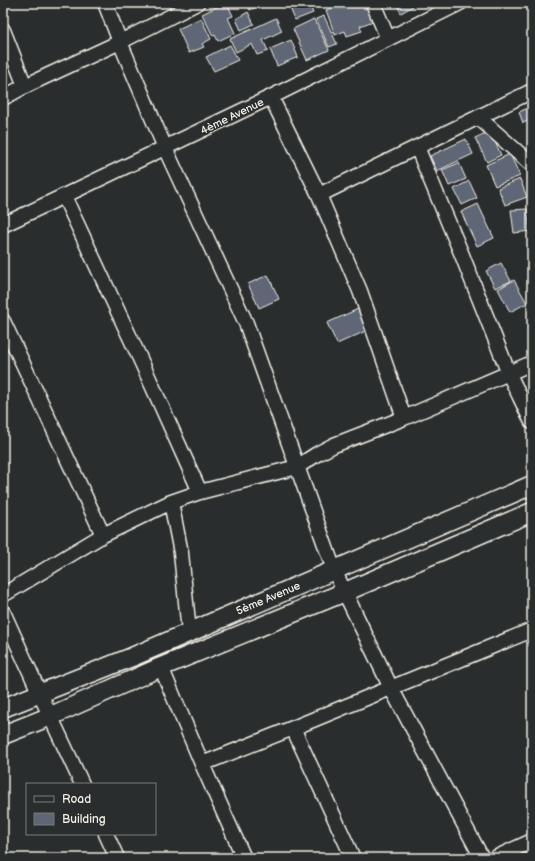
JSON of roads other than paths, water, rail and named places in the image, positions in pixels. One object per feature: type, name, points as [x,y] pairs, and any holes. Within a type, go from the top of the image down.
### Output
[{"type":"street","points":[[105,3],[165,148],[246,323],[334,570],[391,688],[482,858]]},
{"type":"street","points":[[3,98],[197,3]]},
{"type":"street","points":[[373,3],[388,39]]},
{"type":"street","name":"4ème Avenue","points":[[3,225],[271,97],[460,3]]},
{"type":"street","points":[[3,30],[25,86]]},
{"type":"street","points":[[319,195],[532,90]]},
{"type":"street","points":[[271,97],[319,195],[360,291],[404,418]]},
{"type":"street","points":[[478,117],[532,165]]},
{"type":"street","points":[[417,147],[462,255],[508,374],[532,422]]},
{"type":"street","points":[[64,196],[200,492]]},
{"type":"street","points":[[3,321],[103,535]]},
{"type":"street","points":[[3,595],[103,535],[172,502],[200,492],[297,467],[334,446],[404,418],[532,363]]},
{"type":"street","name":"5ème Avenue","points":[[3,708],[189,632],[532,485]]},
{"type":"street","points":[[172,502],[181,552],[189,632]]},
{"type":"street","name":"5ème Avenue","points":[[3,735],[161,667],[345,592],[532,512]]},
{"type":"street","points":[[3,612],[82,783]]},
{"type":"street","points":[[202,764],[532,630]]},
{"type":"street","points":[[161,667],[244,858]]},
{"type":"street","points":[[293,728],[353,858]]},
{"type":"street","points":[[106,835],[117,858]]},
{"type":"street","points":[[496,858],[532,841]]}]
